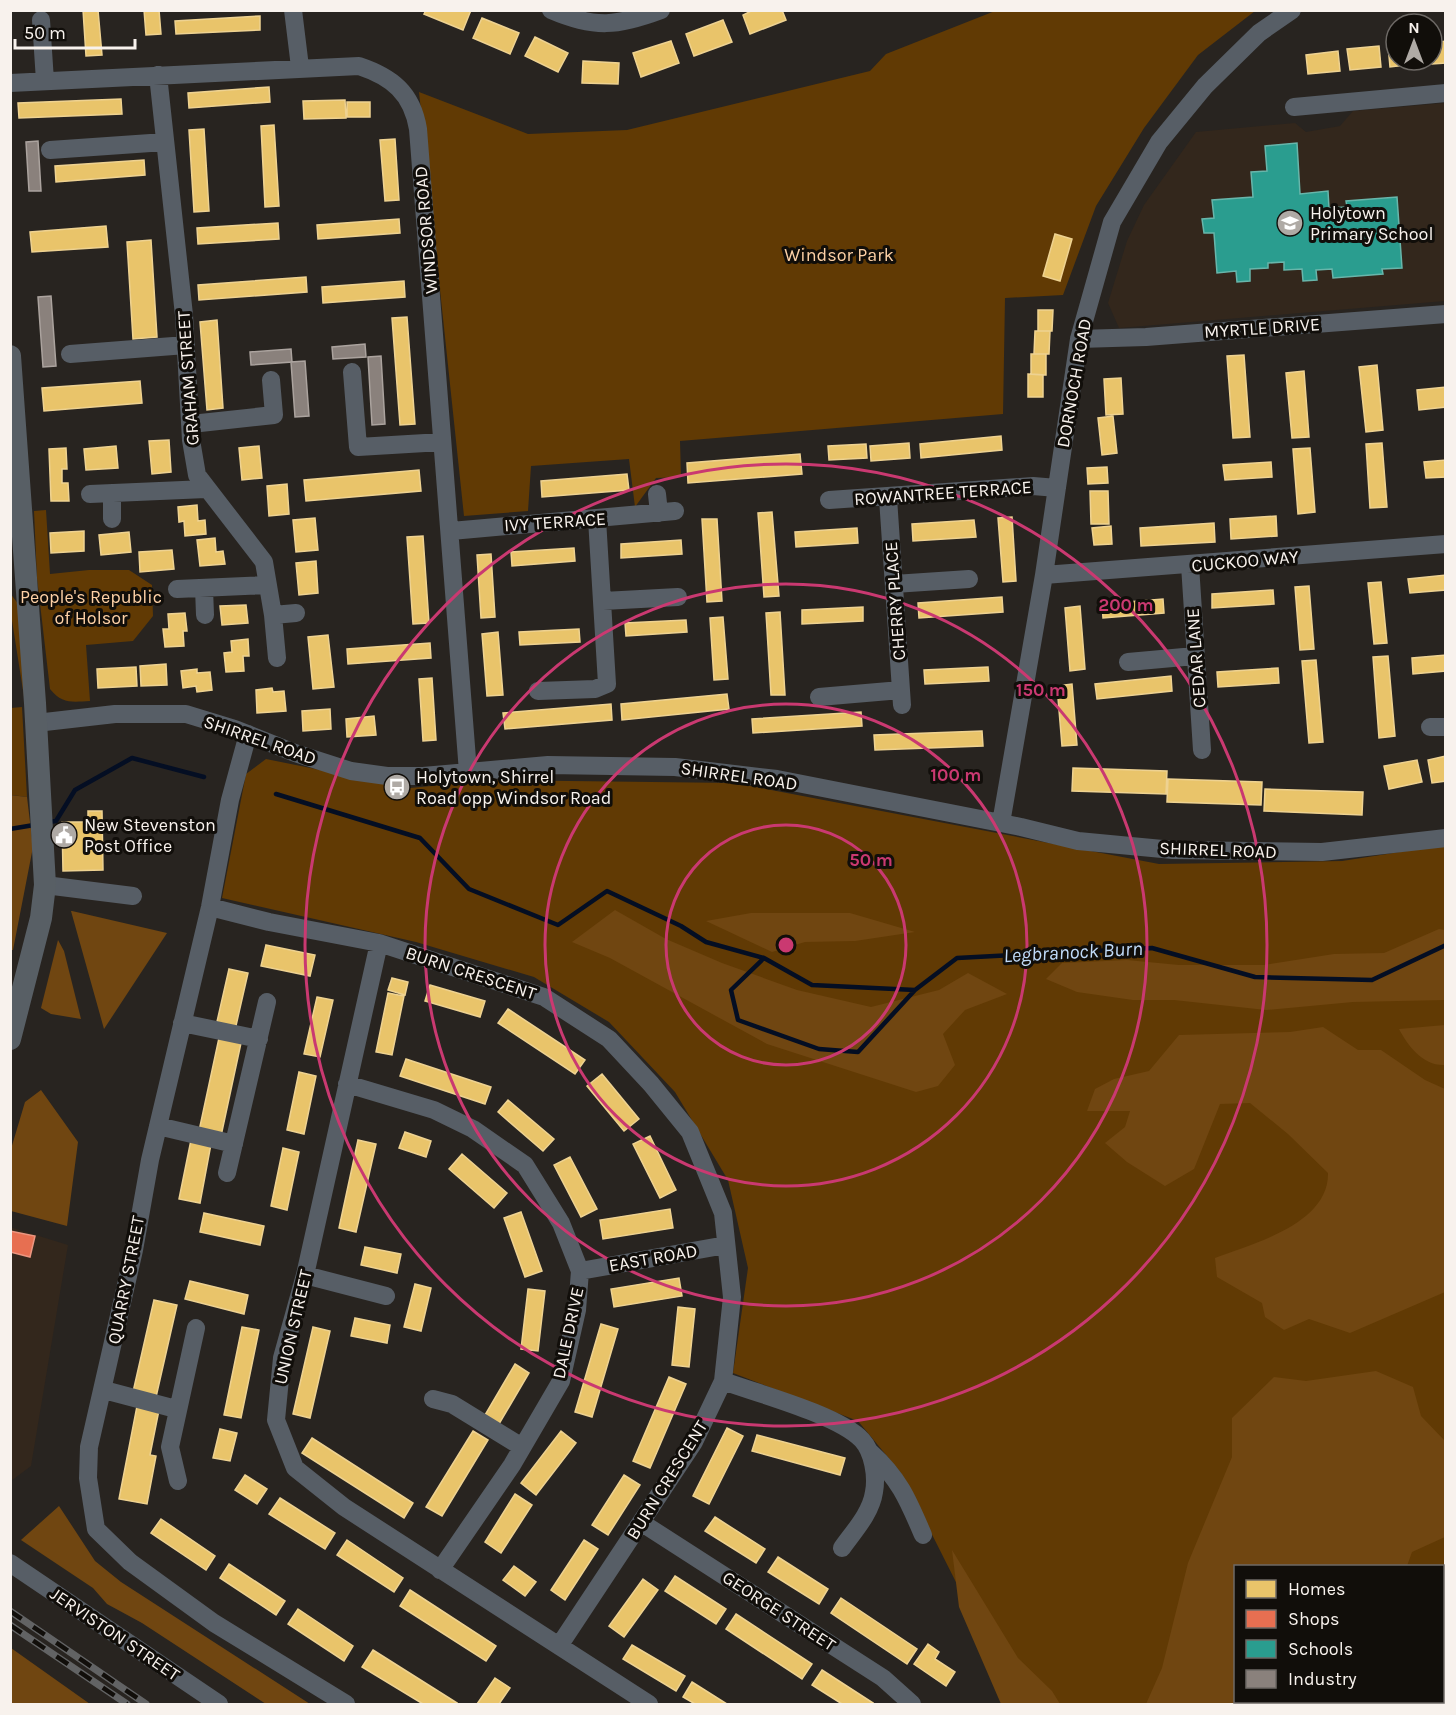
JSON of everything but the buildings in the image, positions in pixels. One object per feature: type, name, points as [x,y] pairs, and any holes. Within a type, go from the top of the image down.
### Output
[{"type":"main road","points":[[10,356],[18,577],[36,723],[45,885],[41,918],[20,970],[10,1039]]},
{"type":"street","points":[[293,10],[300,67]]},
{"type":"street","points":[[551,10],[575,21],[623,24],[661,10]]},
{"type":"street","name":"DORNOCH ROAD","points":[[1001,823],[1044,575],[1079,339],[1112,222],[1159,142],[1226,63],[1259,33],[1292,10]]},
{"type":"street","points":[[41,20],[45,81]]},
{"type":"street","name":"WINDSOR ROAD","points":[[10,83],[300,67],[359,66],[381,73],[407,95],[416,116],[451,531],[468,772]]},
{"type":"street","name":"GRAHAM STREET","points":[[158,75],[197,475],[264,562],[273,615],[277,658]]},
{"type":"street","points":[[1294,107],[1446,93]]},
{"type":"street","points":[[50,150],[165,142]]},
{"type":"street","name":"MYRTLE DRIVE","points":[[1079,339],[1146,337],[1446,315]]},
{"type":"street","points":[[70,354],[186,345]]},
{"type":"street","points":[[351,372],[358,447],[442,442]]},
{"type":"street","points":[[191,424],[274,416],[271,380]]},
{"type":"street","name":"ROWANTREE TERRACE","points":[[830,500],[888,498],[1033,486],[1057,488]]},
{"type":"street","points":[[90,495],[206,489]]},
{"type":"street","points":[[112,493],[112,519]]},
{"type":"street","name":"IVY TERRACE","points":[[451,531],[667,512],[657,494]]},
{"type":"street","name":"CHERRY PLACE","points":[[819,697],[901,697],[888,498]]},
{"type":"street","points":[[538,691],[595,689],[606,684],[597,519]]},
{"type":"street","name":"CUCKOO WAY","points":[[1044,575],[1446,544]]},
{"type":"street","name":"CEDAR LANE","points":[[1190,565],[1202,750]]},
{"type":"street","points":[[894,584],[969,579]]},
{"type":"street","points":[[177,589],[268,585]]},
{"type":"street","points":[[204,588],[206,615]]},
{"type":"street","points":[[603,601],[678,597]]},
{"type":"street","points":[[273,615],[296,614]]},
{"type":"street","points":[[1128,662],[1195,656]]},
{"type":"street","name":"SHIRREL ROAD","points":[[36,723],[115,714],[186,714],[351,771],[387,776],[548,765],[675,767],[777,779],[1001,823],[1078,842],[1215,851],[1322,852],[1446,838]]},
{"type":"street","name":"QUARRY STREET","points":[[248,734],[230,800],[210,907],[158,1126],[104,1390],[89,1447],[88,1478],[96,1528],[130,1562],[214,1623],[346,1704]]},
{"type":"street","points":[[45,885],[133,896]]},
{"type":"street","name":"BURN CRESCENT","points":[[210,907],[269,922],[379,943],[544,997],[609,1039],[651,1084],[690,1132],[723,1213],[732,1297],[723,1381],[694,1442],[559,1646]]},
{"type":"street","name":"UNION STREET","points":[[379,943],[305,1275],[282,1358],[276,1420],[295,1468],[344,1507],[649,1704]]},
{"type":"street","points":[[227,1173],[267,1002]]},
{"type":"street","points":[[182,1023],[259,1039]]},
{"type":"street","name":"DALE DRIVE","points":[[347,1084],[434,1110],[473,1129],[525,1165],[561,1223],[580,1271],[577,1310],[561,1381],[522,1447],[440,1570]]},
{"type":"street","points":[[158,1126],[234,1144]]},
{"type":"street","name":"EAST ROAD","points":[[580,1271],[726,1245]]},
{"type":"street","points":[[305,1275],[386,1296]]},
{"type":"street","points":[[178,1481],[170,1447],[176,1409],[196,1328]]},
{"type":"street","points":[[723,1381],[829,1420],[861,1439],[904,1490],[924,1535]]},
{"type":"street","points":[[104,1390],[176,1409]]},
{"type":"street","points":[[434,1399],[452,1404],[522,1447]]},
{"type":"street","points":[[842,1548],[869,1508],[874,1492],[870,1452]]},
{"type":"street","name":"GEORGE STREET","points":[[642,1523],[883,1678],[912,1704]]},
{"type":"street","name":"JERVISTON STREET","points":[[10,1563],[219,1704]]},
{"type":"shaded area","name":"Holytown Primary School","points":[[1445,103],[1445,301],[1119,328],[1108,303],[1127,241],[1144,205],[1196,132],[1295,123],[1306,132],[1340,126],[1353,111]]},
{"type":"shaded area","points":[[10,795],[27,797],[33,847],[13,950],[10,950]]},
{"type":"shaded area","points":[[615,910],[666,939],[722,963],[797,990],[871,1007],[939,990],[968,973],[1007,994],[965,1010],[943,1034],[955,1065],[938,1086],[916,1092],[767,1044],[610,958],[572,942]]},
{"type":"shaded area","points":[[71,911],[167,933],[104,1029]]},
{"type":"shaded area","points":[[751,913],[850,913],[915,932],[855,941],[805,942],[772,952],[706,921]]},
{"type":"shaded area","points":[[1439,929],[1445,930],[1445,1000],[1353,1002],[1266,1010],[1174,1000],[1133,1000],[1077,992],[1046,979],[1062,963],[1127,960],[1179,965],[1264,965],[1334,954],[1384,953]]},
{"type":"shaded area","points":[[58,940],[64,951],[81,1019],[51,1014],[41,1008]]},
{"type":"shaded area","points":[[1445,1025],[1445,1065],[1423,1059],[1407,1042],[1399,1029]]},
{"type":"shaded area","points":[[1323,1027],[1358,1050],[1381,1050],[1425,1080],[1445,1089],[1445,1292],[1350,1333],[1309,1319],[1284,1330],[1265,1317],[1262,1303],[1217,1277],[1215,1258],[1286,1229],[1316,1206],[1325,1191],[1328,1173],[1288,1134],[1250,1103],[1220,1104],[1194,1169],[1165,1186],[1127,1162],[1105,1143],[1125,1127],[1130,1111],[1087,1111],[1095,1089],[1114,1079],[1149,1071],[1179,1035],[1290,1032]]},
{"type":"shaded area","points":[[41,1090],[78,1142],[67,1226],[11,1211],[11,1149],[25,1102]]},
{"type":"shaded area","points":[[10,1227],[68,1245],[31,1466],[11,1481]]},
{"type":"shaded area","points":[[1376,1371],[1413,1387],[1421,1416],[1445,1441],[1445,1537],[1412,1552],[1407,1565],[1234,1565],[1234,1703],[1349,1703],[1146,1704],[1162,1668],[1188,1563],[1232,1457],[1232,1418],[1274,1377],[1306,1381]]},
{"type":"shaded area","points":[[59,1506],[95,1561],[121,1582],[310,1704],[266,1704],[142,1623],[107,1604],[93,1588],[21,1540]]},
{"type":"shaded area","points":[[952,1550],[1018,1658],[1052,1691],[1060,1704],[1001,1704],[959,1607]]},
{"type":"shaded area","points":[[11,1648],[90,1704],[11,1704]]},
{"type":"green space","name":"Windsor Park","points":[[995,11],[1255,11],[1198,55],[1144,128],[1096,206],[1063,295],[1005,298],[1003,414],[680,441],[681,477],[656,478],[635,507],[629,459],[531,466],[528,511],[464,516],[419,92],[528,134],[627,130],[870,71],[886,54]]},
{"type":"green space","name":"People's Republic of Holsor","points":[[46,510],[50,574],[89,570],[129,570],[152,585],[153,616],[133,641],[86,645],[90,701],[63,700],[50,689],[37,578],[34,511]]},
{"type":"green space","points":[[10,593],[19,605],[24,697],[11,614]]},
{"type":"green space","points":[[22,707],[27,797],[11,795],[11,708]]},
{"type":"green space","points":[[266,759],[410,788],[496,780],[735,783],[1159,864],[1342,861],[1445,845],[1445,1704],[1010,1704],[963,1596],[901,1473],[858,1421],[733,1373],[748,1268],[728,1180],[675,1092],[609,1022],[534,977],[416,942],[222,898],[246,774]]},
{"type":"waterway","name":"Legbranock Burn","points":[[49,822],[56,821],[75,790],[132,758],[204,777]]},
{"type":"waterway","name":"Legbranock Burn","points":[[276,794],[420,838],[469,889],[558,925],[607,891],[681,926],[706,942],[764,958],[731,990],[738,1020],[819,1049],[858,1052],[915,990]]},
{"type":"waterway","name":"Legbranock Burn","points":[[10,829],[34,825]]},
{"type":"waterway","name":"Legbranock Burn","points":[[764,958],[812,985],[915,990],[957,958],[1152,948],[1255,977],[1372,980],[1446,945]]},
{"type":"railway","points":[[10,1611],[146,1704]]},
{"type":"railway","points":[[10,1625],[127,1704]]},
{"type":"place","name":"Holytown Primary School","points":[[1290,223]]},
{"type":"place","name":"Holytown, Shirrel Road opp Windsor Road","points":[[397,787]]},
{"type":"place","name":"New Stevenston Post Office","points":[[64,835]]}]
